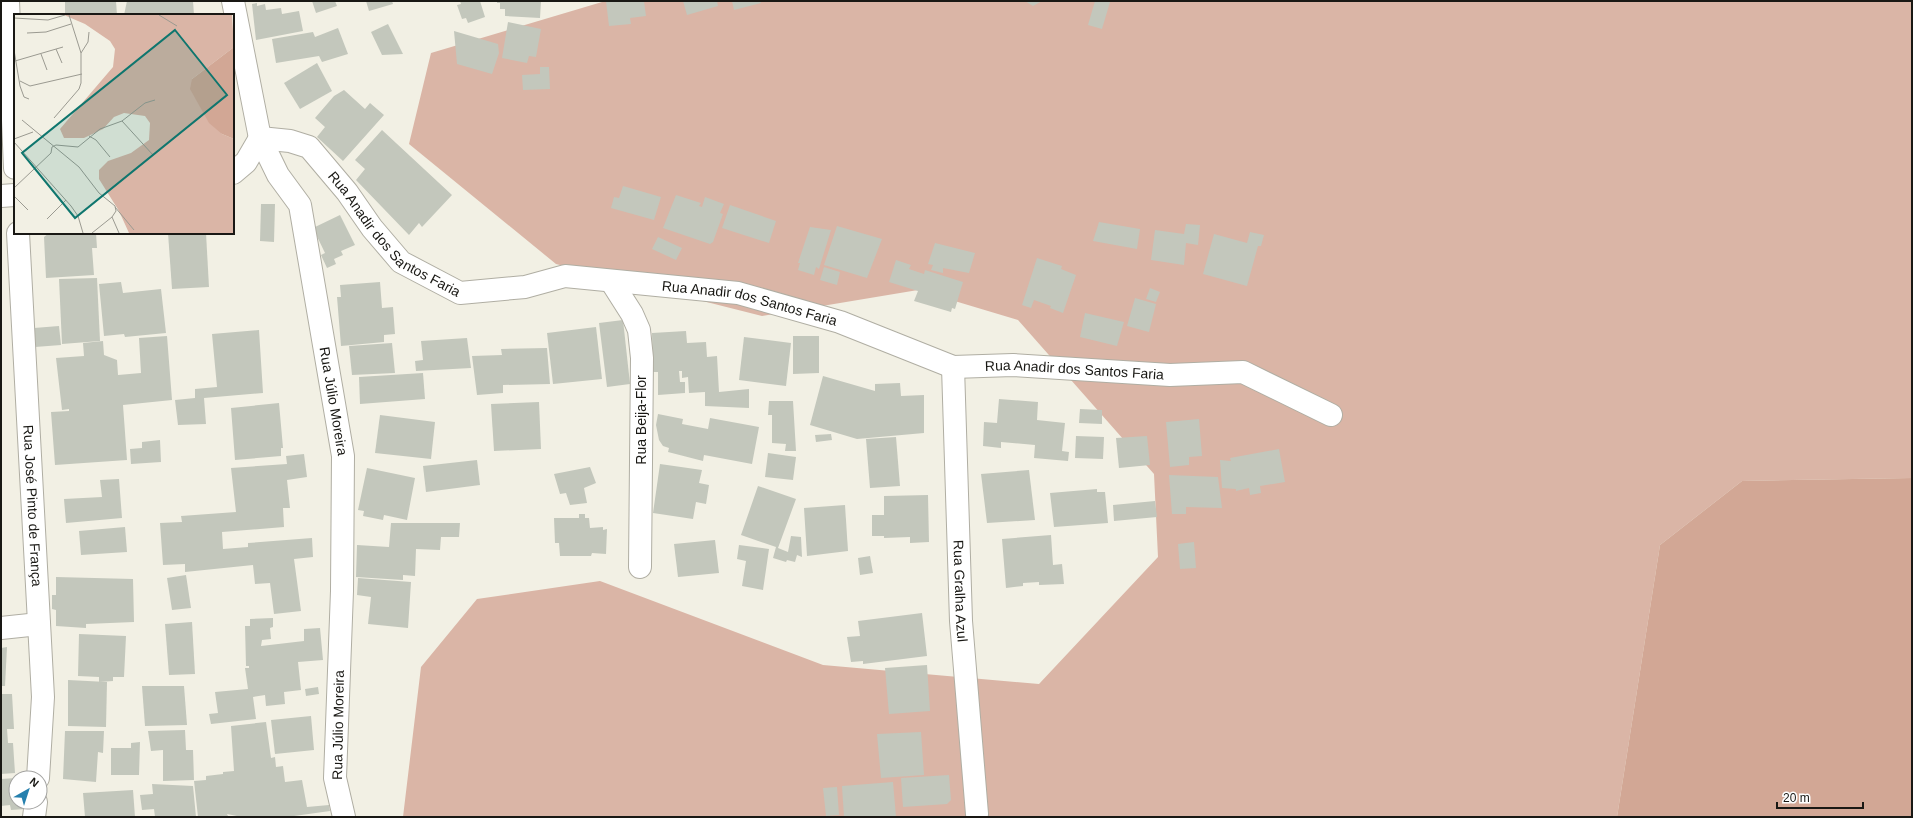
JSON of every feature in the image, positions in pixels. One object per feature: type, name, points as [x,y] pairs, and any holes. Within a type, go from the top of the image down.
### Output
[{"type":"street","points":[[8,1],[14,144]]},
{"type":"street","name":"Rua Júlio Moreira","points":[[233,1],[260,138],[278,175],[300,205],[343,456],[342,591],[335,778],[344,817]]},
{"type":"street","points":[[234,172],[246,162],[260,138]]},
{"type":"street","name":"Rua Anadir dos Santos Faria","points":[[260,138],[290,141],[309,148],[347,192],[372,228],[401,262],[460,293],[525,287],[565,276],[738,293],[840,322],[953,368],[1013,365],[1170,375],[1242,372],[1331,415]]},
{"type":"street","points":[[1,196],[14,195]]},
{"type":"street","name":"Rua José Pinto de França","points":[[18,234],[43,697],[38,770]]},
{"type":"street","name":"Rua Beija-Flor","points":[[611,281],[632,314],[639,330],[642,358],[640,567]]},
{"type":"street","name":"Rua Gralha Azul","points":[[953,368],[961,621],[977,814]]},
{"type":"street","points":[[1,628],[39,624]]},
{"type":"shaded area","points":[[1912,1],[1912,478],[1742,481],[1660,545],[1617,817],[403,817],[421,667],[477,599],[600,581],[823,665],[1039,684],[1158,557],[1154,474],[1018,320],[918,290],[762,316],[556,264],[409,144],[431,53],[602,2]]},
{"type":"shaded area","points":[[1912,478],[1912,817],[1617,817],[1660,545],[1742,481]]},
{"type":"building","points":[[65,1],[116,1],[117,14],[65,14]]},
{"type":"building","points":[[127,1],[193,1],[194,14],[124,14]]},
{"type":"building","points":[[312,1],[335,1],[337,6],[316,13]]},
{"type":"building","points":[[366,1],[392,1],[393,4],[369,11]]},
{"type":"building","points":[[460,1],[480,1],[485,17],[468,23],[466,18],[462,19],[457,5],[461,4]]},
{"type":"building","points":[[497,1],[541,1],[540,18],[505,16],[505,9],[500,9],[500,3],[497,3]]},
{"type":"building","points":[[606,1],[644,1],[646,16],[630,18],[631,24],[609,26]]},
{"type":"building","points":[[683,1],[717,1],[718,6],[687,15]]},
{"type":"building","points":[[732,1],[760,1],[761,3],[734,10]]},
{"type":"building","points":[[1025,1],[1042,1],[1033,6]]},
{"type":"building","points":[[1095,1],[1110,2],[1102,29],[1088,25]]},
{"type":"building","points":[[257,3],[257,6],[265,4],[266,10],[281,8],[282,14],[299,11],[303,31],[256,40],[252,4]]},
{"type":"building","points":[[508,22],[541,29],[536,57],[529,56],[527,63],[502,58]]},
{"type":"building","points":[[388,24],[403,54],[382,55],[371,32]]},
{"type":"building","points":[[338,28],[348,54],[322,62],[319,56],[276,63],[272,39],[313,32],[315,37]]},
{"type":"building","points":[[454,31],[498,44],[499,53],[492,74],[457,64]]},
{"type":"building","points":[[317,63],[332,91],[300,109],[284,83]]},
{"type":"building","points":[[540,67],[549,67],[550,89],[523,90],[522,75],[540,74]]},
{"type":"building","points":[[344,90],[365,109],[370,103],[384,115],[343,161],[317,137],[325,127],[315,118],[334,96]]},
{"type":"building","points":[[382,130],[452,195],[422,227],[419,223],[409,235],[356,180],[365,169],[355,160]]},
{"type":"building","points":[[623,186],[661,197],[654,220],[611,208],[614,197],[619,198]]},
{"type":"building","points":[[676,195],[701,203],[699,206],[702,207],[705,197],[724,204],[720,213],[723,214],[713,242],[710,244],[663,228]]},
{"type":"building","points":[[261,204],[275,204],[274,242],[260,241]]},
{"type":"building","points":[[730,205],[776,221],[769,243],[722,228]]},
{"type":"building","points":[[340,215],[355,245],[341,251],[343,255],[334,259],[336,264],[327,268],[321,255],[325,253],[313,228]]},
{"type":"building","points":[[1099,222],[1140,229],[1137,249],[1093,241]]},
{"type":"building","points":[[1186,224],[1200,225],[1198,245],[1186,243],[1184,265],[1151,260],[1155,230],[1184,234]]},
{"type":"building","points":[[837,226],[882,239],[867,278],[824,265]]},
{"type":"building","points":[[810,227],[831,230],[819,269],[816,267],[814,275],[798,270],[800,263],[798,263]]},
{"type":"building","points":[[1250,232],[1264,235],[1261,246],[1258,246],[1247,286],[1203,274],[1214,234],[1247,243]]},
{"type":"building","points":[[48,234],[96,234],[97,248],[92,248],[94,275],[46,278],[44,237]]},
{"type":"building","points":[[168,234],[206,234],[209,287],[172,289]]},
{"type":"building","points":[[658,237],[682,248],[676,260],[652,249]]},
{"type":"building","points":[[935,243],[975,253],[969,273],[943,268],[943,273],[931,270],[933,265],[928,264]]},
{"type":"building","points":[[1037,258],[1062,266],[1061,269],[1076,275],[1063,313],[1050,308],[1051,306],[1034,300],[1031,308],[1022,305]]},
{"type":"building","points":[[896,260],[911,265],[909,269],[924,274],[925,270],[963,282],[955,309],[952,308],[951,312],[914,301],[918,291],[889,282]]},
{"type":"building","points":[[824,267],[840,272],[837,285],[820,280]]},
{"type":"building","points":[[97,278],[100,341],[62,344],[59,279]]},
{"type":"building","points":[[121,282],[123,293],[161,289],[166,333],[125,337],[124,334],[104,336],[99,284]]},
{"type":"building","points":[[380,282],[382,308],[393,307],[395,334],[384,335],[384,342],[341,346],[337,297],[341,297],[340,285]]},
{"type":"building","points":[[1150,288],[1160,292],[1156,302],[1146,299]]},
{"type":"building","points":[[1135,298],[1156,304],[1149,332],[1127,326]]},
{"type":"building","points":[[1085,313],[1124,322],[1117,346],[1080,337]]},
{"type":"building","points":[[623,320],[630,384],[607,387],[599,323]]},
{"type":"building","points":[[59,326],[61,345],[35,347],[34,328]]},
{"type":"building","points":[[596,327],[602,379],[553,384],[547,333]]},
{"type":"building","points":[[259,330],[263,393],[204,398],[206,424],[178,425],[175,400],[195,398],[195,389],[217,387],[212,334]]},
{"type":"building","points":[[686,331],[687,343],[706,342],[707,357],[717,356],[719,392],[749,389],[749,408],[705,406],[705,392],[689,393],[688,377],[682,378],[682,371],[679,371],[680,382],[685,382],[685,393],[658,395],[658,372],[653,372],[652,333]]},
{"type":"building","points":[[167,336],[172,400],[123,405],[127,460],[55,465],[51,412],[69,411],[69,409],[62,410],[56,358],[84,356],[83,343],[103,341],[104,355],[117,360],[118,375],[141,373],[139,338]]},
{"type":"building","points":[[793,336],[819,336],[819,373],[793,374]]},
{"type":"building","points":[[744,337],[791,343],[786,386],[739,380]]},
{"type":"building","points":[[467,338],[471,368],[416,371],[415,361],[423,360],[421,341]]},
{"type":"building","points":[[392,343],[395,373],[352,375],[349,346]]},
{"type":"building","points":[[547,348],[550,384],[503,385],[503,393],[477,395],[472,356],[502,355],[501,349]]},
{"type":"building","points":[[423,373],[425,399],[360,404],[359,377]]},
{"type":"building","points":[[823,376],[875,391],[875,384],[900,383],[901,396],[924,395],[924,433],[857,439],[810,425]]},
{"type":"building","points":[[999,399],[1038,402],[1037,420],[1065,423],[1062,451],[1069,452],[1068,461],[1034,458],[1035,445],[1001,442],[1001,448],[983,446],[984,422],[997,423]]},
{"type":"building","points":[[769,401],[793,401],[796,451],[785,451],[786,444],[772,443],[772,415],[768,415]]},
{"type":"building","points":[[539,402],[541,449],[494,451],[491,404]]},
{"type":"building","points":[[279,403],[283,448],[281,448],[281,456],[235,460],[231,408]]},
{"type":"building","points":[[1080,409],[1102,410],[1102,424],[1079,423]]},
{"type":"building","points":[[658,414],[683,419],[682,424],[708,429],[710,418],[759,427],[752,464],[704,455],[703,461],[668,452],[669,448],[663,446],[659,440],[656,425]]},
{"type":"building","points":[[380,415],[435,422],[431,459],[375,453]]},
{"type":"building","points":[[1199,419],[1202,456],[1189,457],[1189,465],[1170,467],[1166,422]]},
{"type":"building","points":[[831,434],[832,440],[816,442],[815,435]]},
{"type":"building","points":[[1076,436],[1104,437],[1103,459],[1075,458]]},
{"type":"building","points":[[1147,436],[1150,465],[1119,468],[1116,438]]},
{"type":"building","points":[[896,437],[900,486],[870,488],[866,439]]},
{"type":"building","points":[[160,440],[161,462],[131,464],[130,449],[142,448],[142,442]]},
{"type":"building","points":[[1279,449],[1285,482],[1260,486],[1261,493],[1250,495],[1249,488],[1236,491],[1236,489],[1222,488],[1220,460],[1231,461],[1230,458]]},
{"type":"building","points":[[768,453],[796,457],[793,480],[765,477]]},
{"type":"building","points":[[304,454],[307,477],[287,480],[290,508],[283,508],[284,527],[222,532],[223,549],[248,547],[248,543],[312,538],[313,557],[294,559],[301,611],[274,614],[270,583],[255,584],[253,565],[185,572],[185,564],[163,565],[160,523],[182,522],[181,516],[236,512],[231,468],[287,464],[286,456]]},
{"type":"building","points":[[477,460],[480,485],[426,492],[423,466]]},
{"type":"building","points":[[660,464],[702,470],[699,483],[709,485],[706,504],[696,502],[693,519],[653,513]]},
{"type":"building","points":[[590,467],[596,483],[584,488],[587,503],[570,505],[566,493],[560,494],[554,474]]},
{"type":"building","points":[[367,468],[415,478],[407,520],[384,515],[383,520],[363,516],[364,511],[358,510]]},
{"type":"building","points":[[1029,470],[1035,520],[987,523],[981,474]]},
{"type":"building","points":[[1169,475],[1218,477],[1222,508],[1186,507],[1186,514],[1172,514]]},
{"type":"building","points":[[119,479],[122,518],[66,523],[64,499],[102,497],[100,480]]},
{"type":"building","points":[[758,486],[796,499],[778,548],[788,552],[791,536],[801,537],[802,557],[797,555],[795,562],[787,560],[786,562],[773,558],[776,547],[741,535]]},
{"type":"building","points":[[1097,489],[1097,492],[1105,492],[1108,523],[1054,527],[1050,493]]},
{"type":"building","points":[[928,495],[929,542],[910,543],[910,537],[884,538],[884,536],[872,536],[872,515],[884,515],[884,496]]},
{"type":"building","points":[[1155,501],[1157,517],[1114,521],[1113,505]]},
{"type":"building","points":[[845,505],[848,551],[807,556],[804,508]]},
{"type":"building","points":[[579,514],[585,514],[585,518],[589,518],[590,528],[603,527],[603,530],[607,529],[606,554],[592,553],[591,556],[560,556],[559,543],[555,543],[554,518],[579,518]]},
{"type":"building","points":[[391,523],[460,523],[459,537],[441,537],[440,550],[416,549],[415,576],[403,575],[403,580],[356,577],[357,545],[389,547]]},
{"type":"building","points":[[125,527],[127,552],[81,555],[79,531]]},
{"type":"building","points":[[1051,535],[1053,565],[1062,564],[1064,584],[1039,585],[1039,582],[1023,583],[1023,586],[1006,588],[1002,539]]},
{"type":"building","points":[[715,540],[719,573],[678,577],[674,544]]},
{"type":"building","points":[[1194,542],[1196,568],[1180,569],[1178,544]]},
{"type":"building","points":[[739,545],[769,549],[763,590],[742,586],[746,561],[737,559]]},
{"type":"building","points":[[870,556],[873,573],[860,575],[858,558]]},
{"type":"building","points":[[186,575],[191,608],[172,610],[167,578]]},
{"type":"building","points":[[56,577],[133,579],[134,622],[86,624],[86,628],[56,626],[56,610],[52,609],[52,595],[56,595]]},
{"type":"building","points":[[358,578],[411,582],[408,628],[368,624],[371,597],[357,595]]},
{"type":"building","points":[[922,613],[927,656],[863,664],[863,661],[851,662],[847,637],[860,636],[858,621]]},
{"type":"building","points":[[273,618],[273,627],[270,628],[271,639],[262,640],[261,646],[304,641],[304,629],[320,628],[323,660],[298,662],[301,690],[284,692],[285,704],[266,706],[265,695],[253,697],[256,719],[211,724],[209,714],[218,713],[215,692],[248,689],[245,668],[249,668],[249,666],[246,666],[245,626],[250,626],[250,619]]},
{"type":"building","points":[[192,622],[195,674],[169,675],[165,624]]},
{"type":"building","points":[[79,634],[126,636],[124,677],[113,677],[113,681],[99,682],[99,677],[78,676]]},
{"type":"building","points":[[7,647],[5,686],[1,686],[1,648]]},
{"type":"building","points":[[927,665],[930,711],[889,714],[885,668]]},
{"type":"building","points":[[68,680],[107,682],[106,727],[68,726]]},
{"type":"building","points":[[142,686],[184,686],[187,725],[145,726]]},
{"type":"building","points":[[318,687],[319,694],[306,696],[305,689]]},
{"type":"building","points":[[1,694],[12,694],[14,729],[7,729],[8,743],[13,743],[15,770],[8,770],[8,774],[1,774]]},
{"type":"building","points":[[311,716],[314,750],[275,754],[271,720]]},
{"type":"building","points":[[266,722],[271,758],[275,757],[276,767],[283,766],[285,782],[302,780],[307,807],[329,805],[330,811],[287,817],[242,817],[227,814],[228,816],[198,817],[194,781],[206,780],[206,776],[234,771],[231,726]]},
{"type":"building","points":[[185,730],[186,750],[193,750],[194,780],[163,781],[163,750],[151,751],[148,731]]},
{"type":"building","points":[[65,731],[104,731],[103,753],[98,752],[96,782],[63,779]]},
{"type":"building","points":[[921,732],[924,775],[881,778],[877,734]]},
{"type":"building","points":[[140,742],[139,775],[111,775],[111,748],[131,748],[131,743]]},
{"type":"building","points":[[949,775],[951,800],[947,804],[903,807],[901,778]]},
{"type":"building","points":[[1,779],[8,779],[8,805],[1,806]]},
{"type":"building","points":[[893,782],[896,817],[844,817],[842,786]]},
{"type":"building","points":[[152,784],[193,786],[196,817],[155,817],[154,809],[142,810],[140,795],[153,794]]},
{"type":"building","points":[[837,787],[839,815],[826,816],[823,788]]},
{"type":"building","points":[[133,790],[135,817],[85,817],[83,793]]}]
